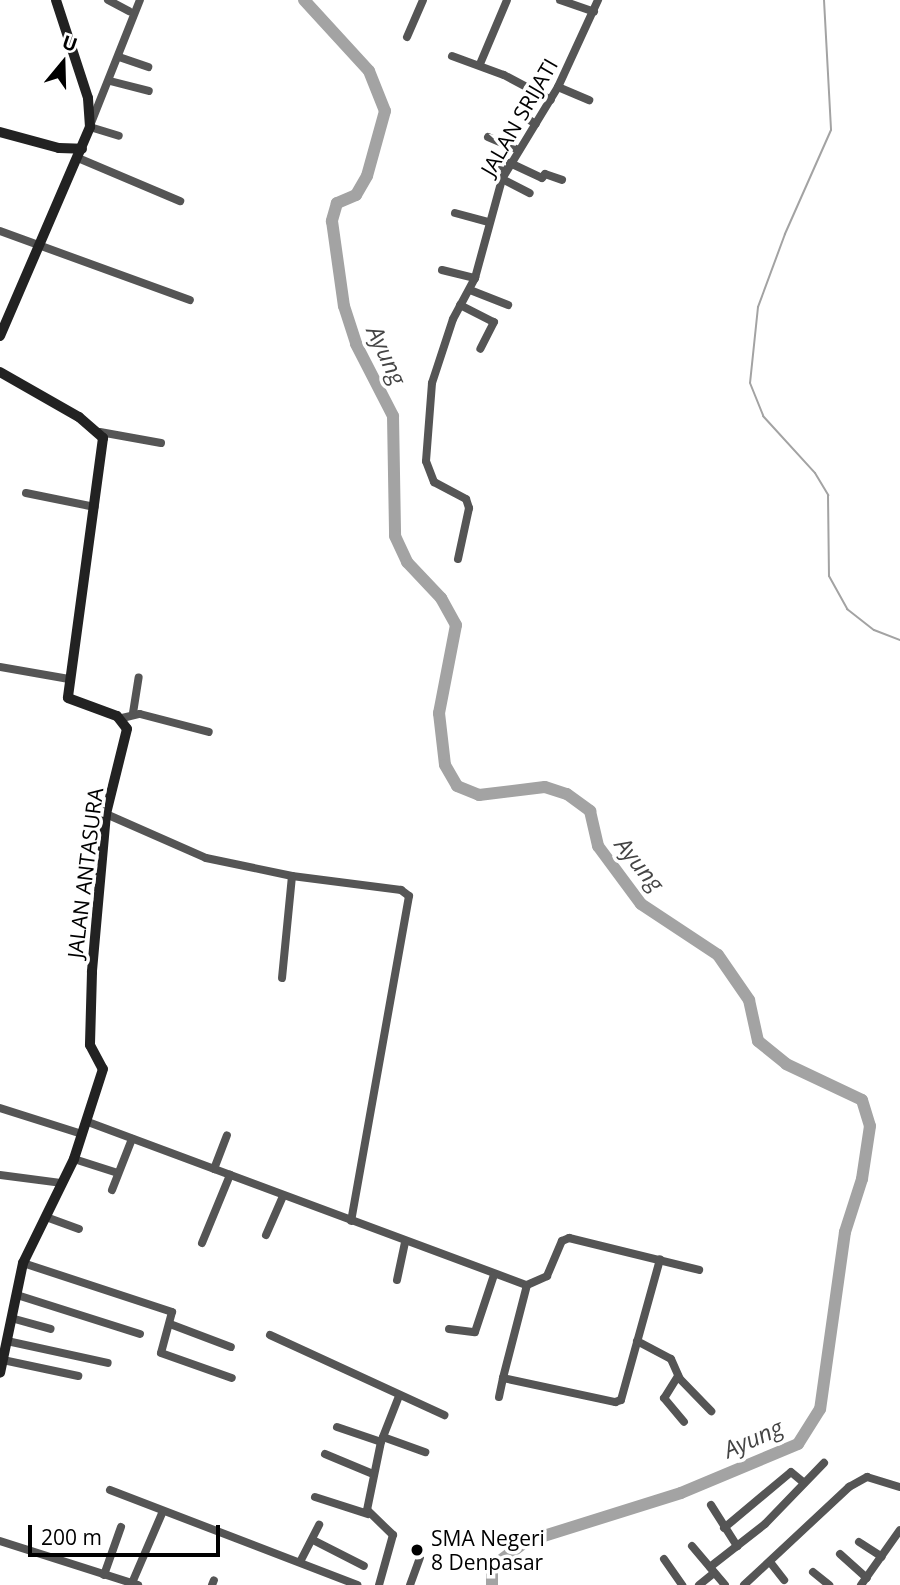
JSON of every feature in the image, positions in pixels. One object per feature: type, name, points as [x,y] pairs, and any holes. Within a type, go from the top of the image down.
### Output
[{"type":"main road","points":[[0,336],[91,125],[88,98],[56,0]]},
{"type":"main road","points":[[0,132],[80,153]]},
{"type":"main road","points":[[0,372],[100,432],[104,444],[69,679],[71,701],[122,718]]},
{"type":"main road","name":"JALAN ANTASURA","points":[[0,1373],[23,1263],[74,1159],[103,1069],[90,1045],[106,814],[126,734],[122,718]]},
{"type":"street","points":[[108,0],[129,11]]},
{"type":"street","points":[[119,136],[91,125],[140,0]]},
{"type":"street","points":[[407,37],[423,0]]},
{"type":"street","points":[[480,64],[507,0]]},
{"type":"street","points":[[560,0],[594,12]]},
{"type":"street","name":"JALAN SRIJATI","points":[[458,559],[468,502],[436,484],[424,454],[432,383],[460,305],[475,278],[488,222],[506,171],[558,87],[598,0]]},
{"type":"street","points":[[452,56],[480,64],[551,100]]},
{"type":"street","points":[[119,57],[148,67]]},
{"type":"street","points":[[110,81],[149,91]]},
{"type":"street","points":[[558,87],[589,100]]},
{"type":"street","points":[[516,112],[536,124]]},
{"type":"street","points":[[488,137],[518,150]]},
{"type":"street","points":[[80,153],[180,201]]},
{"type":"street","points":[[490,164],[506,171],[542,178],[545,174],[562,180]]},
{"type":"street","points":[[506,171],[530,193]]},
{"type":"street","points":[[455,213],[488,222]]},
{"type":"street","points":[[0,231],[190,300]]},
{"type":"street","points":[[442,270],[475,278]]},
{"type":"street","points":[[470,290],[508,304]]},
{"type":"street","points":[[460,305],[494,322],[480,349]]},
{"type":"street","points":[[100,432],[161,443]]},
{"type":"street","points":[[26,493],[95,507]]},
{"type":"street","points":[[0,667],[69,679]]},
{"type":"street","points":[[133,713],[139,677]]},
{"type":"street","points":[[122,718],[133,713],[209,732]]},
{"type":"street","points":[[106,814],[178,849],[292,876],[401,890],[409,896],[351,1221]]},
{"type":"street","points":[[282,978],[292,876]]},
{"type":"street","points":[[0,1108],[82,1134]]},
{"type":"street","points":[[88,1122],[405,1242],[527,1285],[547,1276],[562,1241],[569,1238],[699,1270]]},
{"type":"street","points":[[214,1169],[227,1135]]},
{"type":"street","points":[[112,1190],[132,1139]]},
{"type":"street","points":[[74,1159],[118,1173]]},
{"type":"street","points":[[0,1175],[62,1184]]},
{"type":"street","points":[[202,1243],[230,1175]]},
{"type":"street","points":[[266,1235],[283,1196]]},
{"type":"street","points":[[46,1216],[79,1229]]},
{"type":"street","points":[[397,1280],[405,1242]]},
{"type":"street","points":[[503,1378],[617,1402],[660,1259]]},
{"type":"street","points":[[23,1263],[170,1310],[173,1314],[161,1353],[232,1378]]},
{"type":"street","points":[[449,1328],[475,1332],[494,1275]]},
{"type":"street","points":[[499,1397],[527,1285]]},
{"type":"street","points":[[17,1295],[140,1334]]},
{"type":"street","points":[[11,1318],[51,1329]]},
{"type":"street","points":[[170,1324],[230,1347]]},
{"type":"street","points":[[270,1335],[444,1415]]},
{"type":"street","points":[[7,1341],[108,1363]]},
{"type":"street","points":[[637,1341],[671,1359],[678,1376],[711,1411]]},
{"type":"street","points":[[3,1360],[78,1376]]},
{"type":"street","points":[[678,1376],[664,1398],[684,1422]]},
{"type":"street","points":[[368,1514],[373,1474],[382,1439],[399,1396]]},
{"type":"street","points":[[337,1427],[425,1452]]},
{"type":"street","points":[[325,1454],[373,1474]]},
{"type":"street","points":[[699,1585],[824,1463]]},
{"type":"street","points":[[724,1528],[791,1472],[804,1483]]},
{"type":"street","points":[[750,1583],[834,1497],[858,1482],[877,1477],[900,1487]]},
{"type":"street","points":[[110,1490],[357,1585]]},
{"type":"street","points":[[315,1497],[368,1514],[393,1535],[379,1585]]},
{"type":"street","points":[[711,1505],[737,1546]]},
{"type":"street","points":[[0,1541],[135,1584],[163,1511]]},
{"type":"street","points":[[300,1562],[319,1525]]},
{"type":"street","points":[[104,1575],[121,1527]]},
{"type":"street","points":[[840,1554],[864,1581],[900,1530]]},
{"type":"street","points":[[313,1540],[365,1566]]},
{"type":"street","points":[[859,1542],[882,1558]]},
{"type":"street","points":[[691,1546],[725,1585]]},
{"type":"street","points":[[410,1585],[420,1558]]},
{"type":"street","points":[[664,1559],[682,1585]]},
{"type":"street","points":[[770,1562],[784,1580]]},
{"type":"street","points":[[813,1572],[829,1585]]},
{"type":"waterway","name":"Ayung","points":[[304,0],[369,71],[385,111],[367,176],[356,195],[337,203],[332,221],[344,306],[356,344],[393,416],[395,536],[407,562],[441,598],[456,625],[439,713],[445,765],[457,786],[479,795],[545,787],[567,794],[590,811],[598,846],[641,904],[718,955],[749,1000],[758,1041],[786,1064],[862,1100],[870,1126],[862,1179],[845,1232],[820,1409],[798,1444],[681,1493],[525,1542],[492,1567],[492,1585]]},
{"type":"waterway","points":[[824,0],[831,130],[785,234],[758,307],[750,383],[763,416],[815,473],[828,495],[829,576],[847,609],[874,630],[900,640]]},
{"type":"place","name":"SMA Negeri 8 Denpasar","points":[[417,1550]]}]
